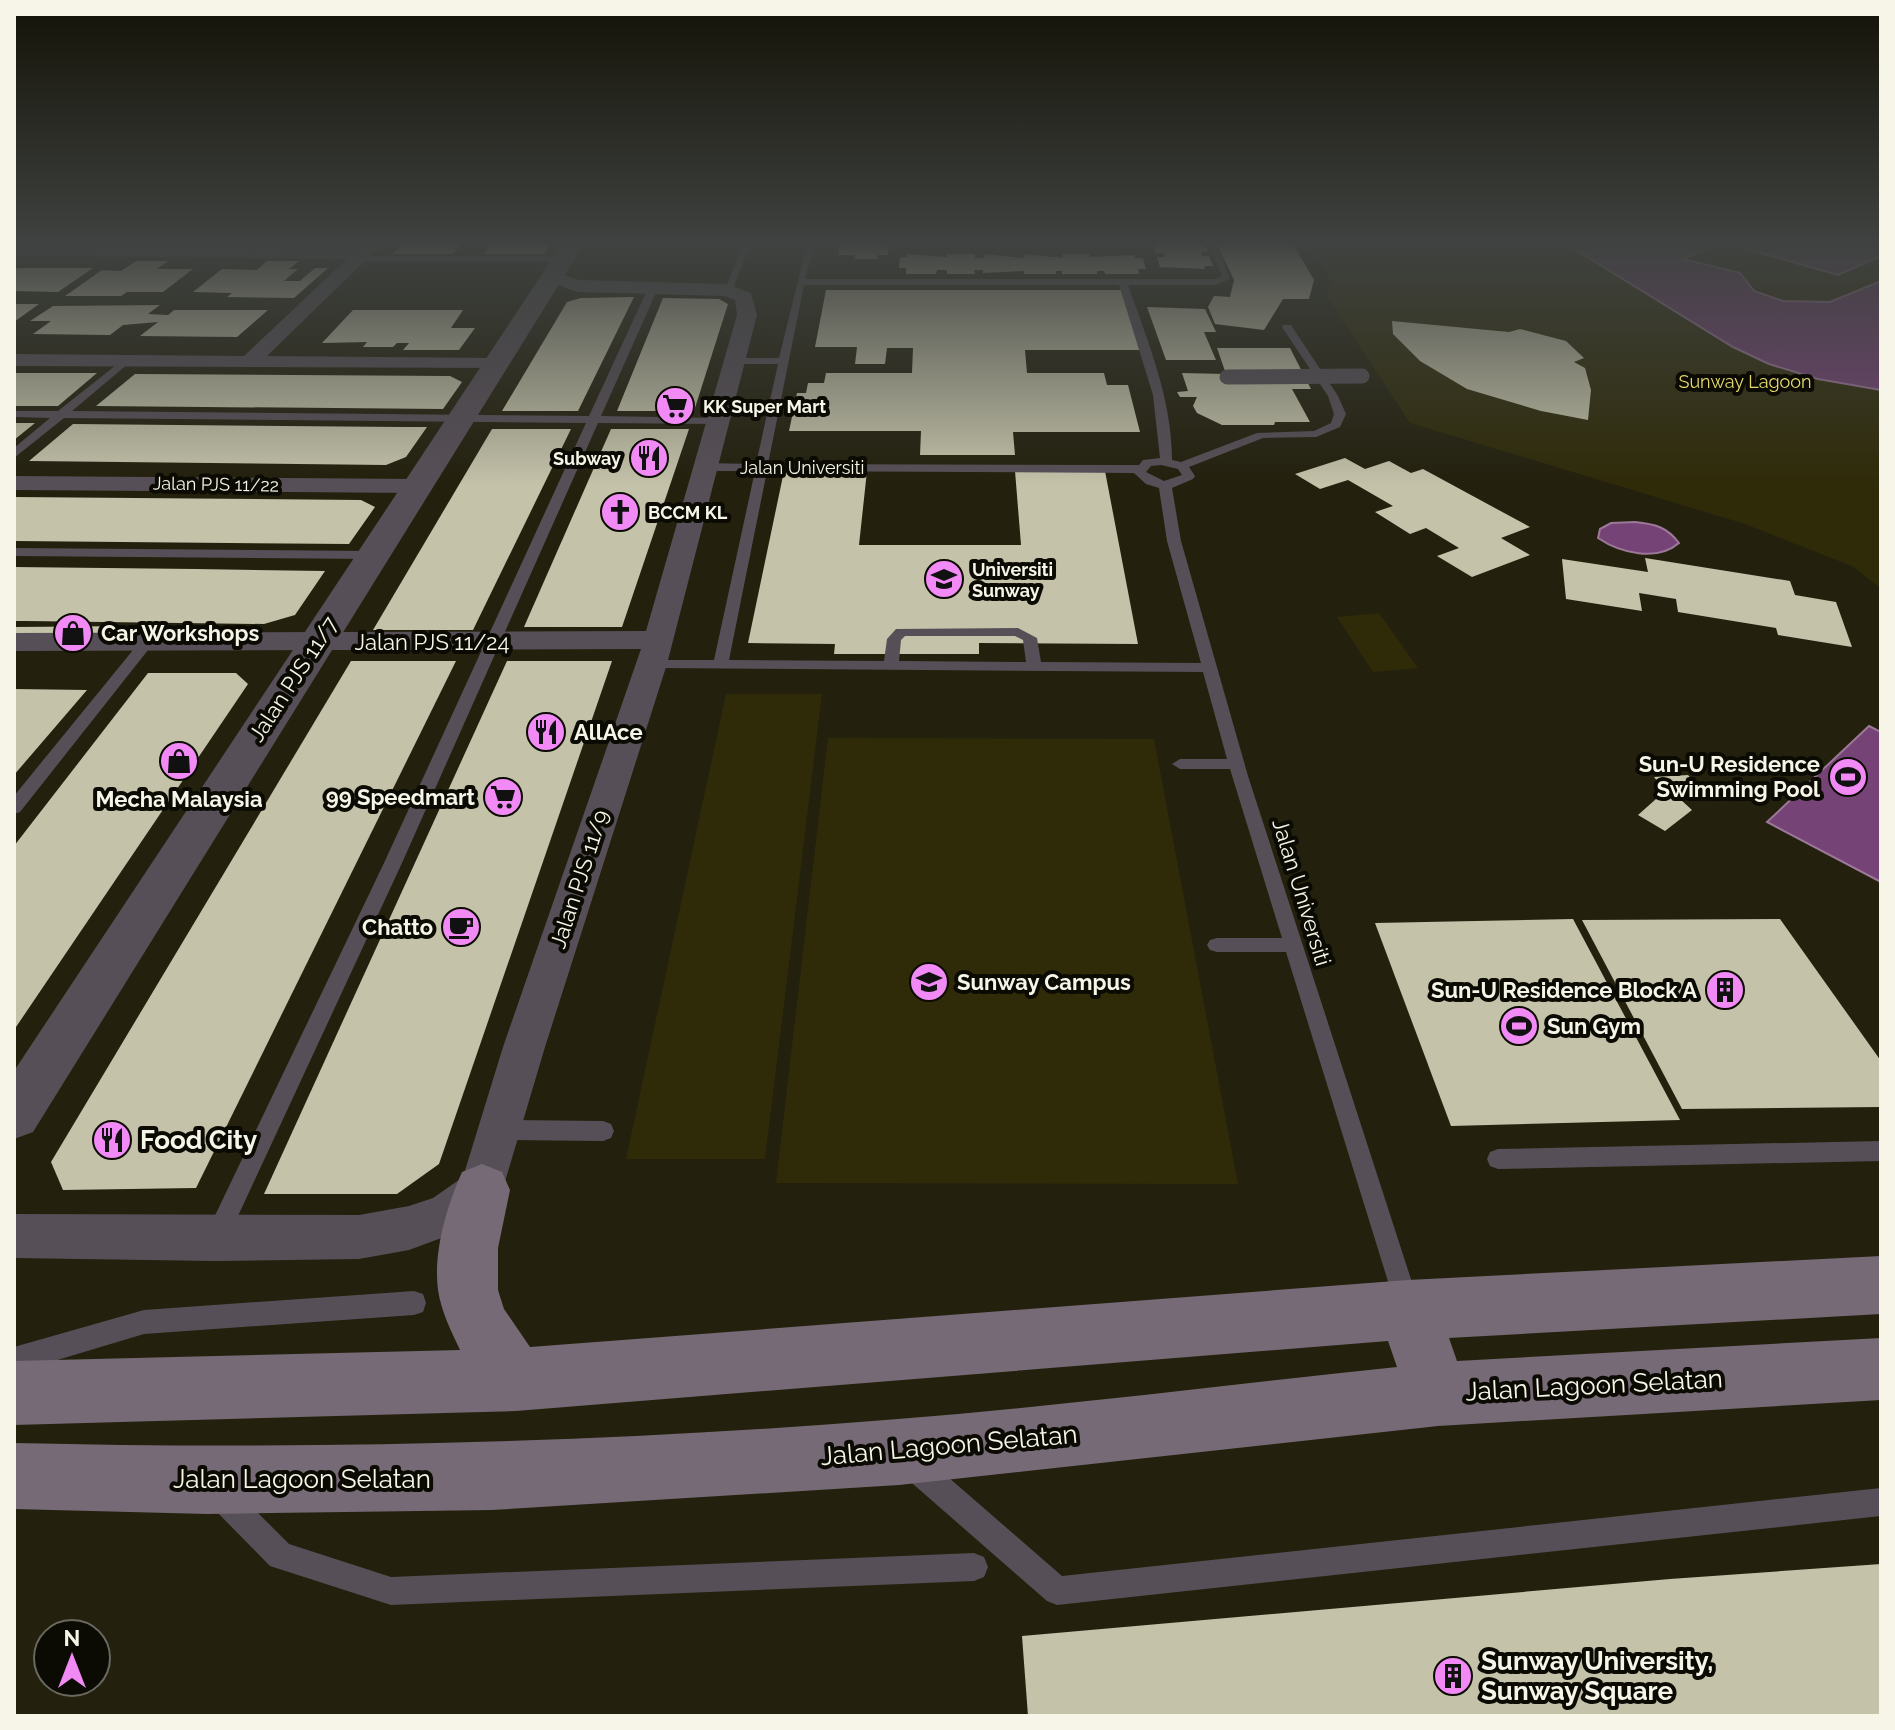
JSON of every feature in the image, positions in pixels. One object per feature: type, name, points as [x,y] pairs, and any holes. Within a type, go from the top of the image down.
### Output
[{"type":"main road","points":[[482,1190],[464,1260],[469,1306],[488,1344],[516,1380]]},
{"type":"main road","points":[[14,1393],[516,1380],[1408,1310],[1881,1285]]},
{"type":"main road","points":[[1408,1310],[1438,1394]]},
{"type":"main road","name":"Jalan Lagoon Selatan","points":[[14,1476],[207,1481],[492,1477],[899,1452],[1438,1394],[1881,1369]]},
{"type":"street","points":[[249,362],[288,325]]},
{"type":"street","name":"Jalan PJS 11/7","points":[[14,1116],[521,325]]},
{"type":"street","name":"Jalan PJS 11/9","points":[[482,1190],[568,911],[655,652],[743,325]]},
{"type":"street","points":[[14,360],[496,364]]},
{"type":"street","points":[[1227,377],[1362,376]]},
{"type":"street","name":"Jalan PJS 11/22","points":[[14,483],[417,486]]},
{"type":"street","name":"Jalan PJS 11/24","points":[[14,642],[495,641],[655,652]]},
{"type":"street","points":[[14,1236],[215,1239],[359,1237],[409,1228],[447,1215],[482,1190]]},
{"type":"lane","points":[[215,1239],[495,641],[637,325]]},
{"type":"lane","points":[[721,664],[792,325]]},
{"type":"lane","points":[[1136,325],[1168,439],[1166,461]]},
{"type":"lane","points":[[1182,466],[1261,435],[1316,434],[1336,425],[1340,414],[1333,396],[1287,327]]},
{"type":"lane","points":[[14,454],[125,361]]},
{"type":"lane","points":[[734,361],[785,361]]},
{"type":"lane","points":[[14,414],[718,421]]},
{"type":"lane","points":[[1166,461],[1190,472],[1187,480],[1165,485],[1147,480],[1140,469],[1147,463],[1166,461]]},
{"type":"lane","name":"Jalan Universiti","points":[[705,467],[1140,469]]},
{"type":"lane","name":"Jalan Universiti","points":[[1165,485],[1174,541],[1237,764],[1408,1310]]},
{"type":"lane","points":[[14,552],[373,555]]},
{"type":"lane","points":[[891,666],[894,639],[901,632],[1018,632],[1030,638],[1034,667]]},
{"type":"lane","points":[[14,808],[147,642]]},
{"type":"lane","points":[[655,652],[721,664],[1210,668]]},
{"type":"lane","points":[[1180,764],[1237,764]]},
{"type":"lane","points":[[1217,945],[1293,945]]},
{"type":"lane","points":[[499,1130],[603,1131]]},
{"type":"lane","points":[[1498,1159],[1881,1151]]},
{"type":"lane","points":[[14,1360],[144,1322],[414,1303]]},
{"type":"lane","points":[[899,1452],[1057,1591],[1881,1502]]},
{"type":"lane","points":[[207,1481],[280,1556],[391,1591],[974,1567]]},
{"type":"green space","name":"Sunway Lagoon","points":[[1345,325],[1881,325],[1881,589],[1854,567],[1745,524],[1410,423]]},
{"type":"green space","points":[[1379,613],[1418,668],[1373,672],[1337,617]]},
{"type":"green space","points":[[726,694],[822,694],[765,1159],[626,1159]]},
{"type":"green space","points":[[828,738],[1154,739],[1238,1184],[776,1183]]},
{"type":"shaded area","points":[[1697,325],[1881,325],[1881,390],[1818,379],[1769,364]]},
{"type":"shaded area","points":[[1635,522],[1660,527],[1679,543],[1670,549],[1650,554],[1617,548],[1598,538],[1600,529],[1611,523]]},
{"type":"shaded area","name":"Sun-U Residence Swimming Pool","points":[[1869,726],[1881,732],[1881,882],[1767,822]]},
{"type":"building","points":[[46,325],[126,325],[110,335],[33,334]]},
{"type":"building","points":[[154,325],[251,325],[237,337],[140,336]]},
{"type":"building","points":[[339,325],[453,325],[451,328],[475,328],[459,350],[403,350],[409,343],[397,343],[393,347],[363,347],[367,342],[322,343]]},
{"type":"building","points":[[553,325],[620,325],[578,411],[502,411]]},
{"type":"building","points":[[652,325],[721,325],[694,411],[617,411]]},
{"type":"building","points":[[819,325],[1133,325],[1141,350],[1025,350],[1027,373],[1104,373],[1107,385],[1128,385],[1140,432],[1013,432],[1015,455],[920,455],[921,431],[789,431],[797,393],[806,393],[808,383],[824,383],[826,373],[912,373],[913,348],[887,348],[885,364],[855,364],[857,347],[815,347]]},
{"type":"building","points":[[1153,325],[1213,325],[1216,332],[1204,332],[1216,360],[1166,360]]},
{"type":"building","points":[[1221,325],[1267,325],[1264,330]]},
{"type":"building","points":[[1392,325],[1432,325],[1509,332],[1520,329],[1566,341],[1584,358],[1574,362],[1585,368],[1591,390],[1588,420],[1541,411],[1467,389],[1420,361],[1393,334]]},
{"type":"building","points":[[1217,348],[1290,348],[1311,389],[1292,389],[1310,422],[1222,425],[1197,413],[1193,406],[1197,397],[1180,397],[1177,392],[1188,391],[1182,373],[1226,374]]},
{"type":"building","points":[[14,373],[97,373],[58,406],[14,406]]},
{"type":"building","points":[[135,374],[450,376],[462,382],[443,409],[96,406]]},
{"type":"building","points":[[14,423],[35,423],[14,440]]},
{"type":"building","points":[[73,424],[427,427],[406,457],[386,465],[29,461]]},
{"type":"building","points":[[492,429],[571,429],[473,630],[373,630]]},
{"type":"building","points":[[611,429],[689,429],[622,627],[524,627]]},
{"type":"building","points":[[1345,458],[1365,469],[1389,461],[1411,473],[1423,469],[1530,527],[1501,538],[1530,555],[1472,577],[1437,556],[1459,548],[1426,528],[1410,534],[1375,512],[1393,506],[1348,480],[1320,489],[1295,474]]},
{"type":"building","name":"Universiti Sunway","points":[[784,471],[867,471],[859,545],[1021,545],[1015,471],[1105,471],[1138,644],[979,643],[979,654],[834,654],[835,644],[748,643]]},
{"type":"building","points":[[14,497],[361,500],[375,507],[349,544],[14,541]]},
{"type":"building","points":[[1645,558],[1790,581],[1795,595],[1836,602],[1852,647],[1778,635],[1776,628],[1678,612],[1676,599],[1639,593],[1642,611],[1566,599],[1562,559],[1648,572]]},
{"type":"building","points":[[14,567],[325,571],[295,615],[264,624],[14,621]]},
{"type":"building","name":"Car Workshops","points":[[137,626],[128,638],[14,639],[14,627]]},
{"type":"building","points":[[351,661],[456,661],[196,1188],[63,1190],[51,1162]]},
{"type":"building","points":[[507,661],[612,661],[439,1164],[397,1194],[264,1194]]},
{"type":"building","points":[[148,673],[236,673],[248,684],[14,1030],[14,846]]},
{"type":"building","points":[[14,689],[87,690],[14,775]]},
{"type":"building","points":[[1688,775],[1706,796],[1680,799],[1692,810],[1665,831],[1638,815],[1665,791],[1654,777]]},
{"type":"building","points":[[1573,919],[1680,1120],[1451,1126],[1375,923]]},
{"type":"building","name":"Sun-U Residence Block A","points":[[1780,919],[1881,1061],[1881,1107],[1682,1109],[1582,920]]},
{"type":"building","name":"Sunway University, Sunway Square","points":[[1881,1564],[1881,1716],[1028,1716],[1022,1636],[1670,1579]]},
{"type":"place","name":"KK Super Mart","points":[[675,406]]},
{"type":"place","name":"Subway","points":[[649,458]]},
{"type":"place","name":"BCCM KL","points":[[620,512]]},
{"type":"place","name":"Universiti Sunway","points":[[944,579]]},
{"type":"place","name":"Car Workshops","points":[[73,633]]},
{"type":"place","name":"AllAce","points":[[546,732]]},
{"type":"place","name":"Mecha Malaysia","points":[[179,761]]},
{"type":"place","name":"Sun-U Residence Swimming Pool","points":[[1848,777]]},
{"type":"place","name":"99 Speedmart","points":[[503,797]]},
{"type":"place","name":"Chatto","points":[[461,927]]},
{"type":"place","name":"Sunway Campus","points":[[929,982]]},
{"type":"place","name":"Sun-U Residence Block A","points":[[1725,990]]},
{"type":"place","name":"Sun Gym","points":[[1519,1026]]},
{"type":"place","name":"Food City","points":[[112,1140]]},
{"type":"place","name":"Sunway University, Sunway Square","points":[[1453,1676]]}]
